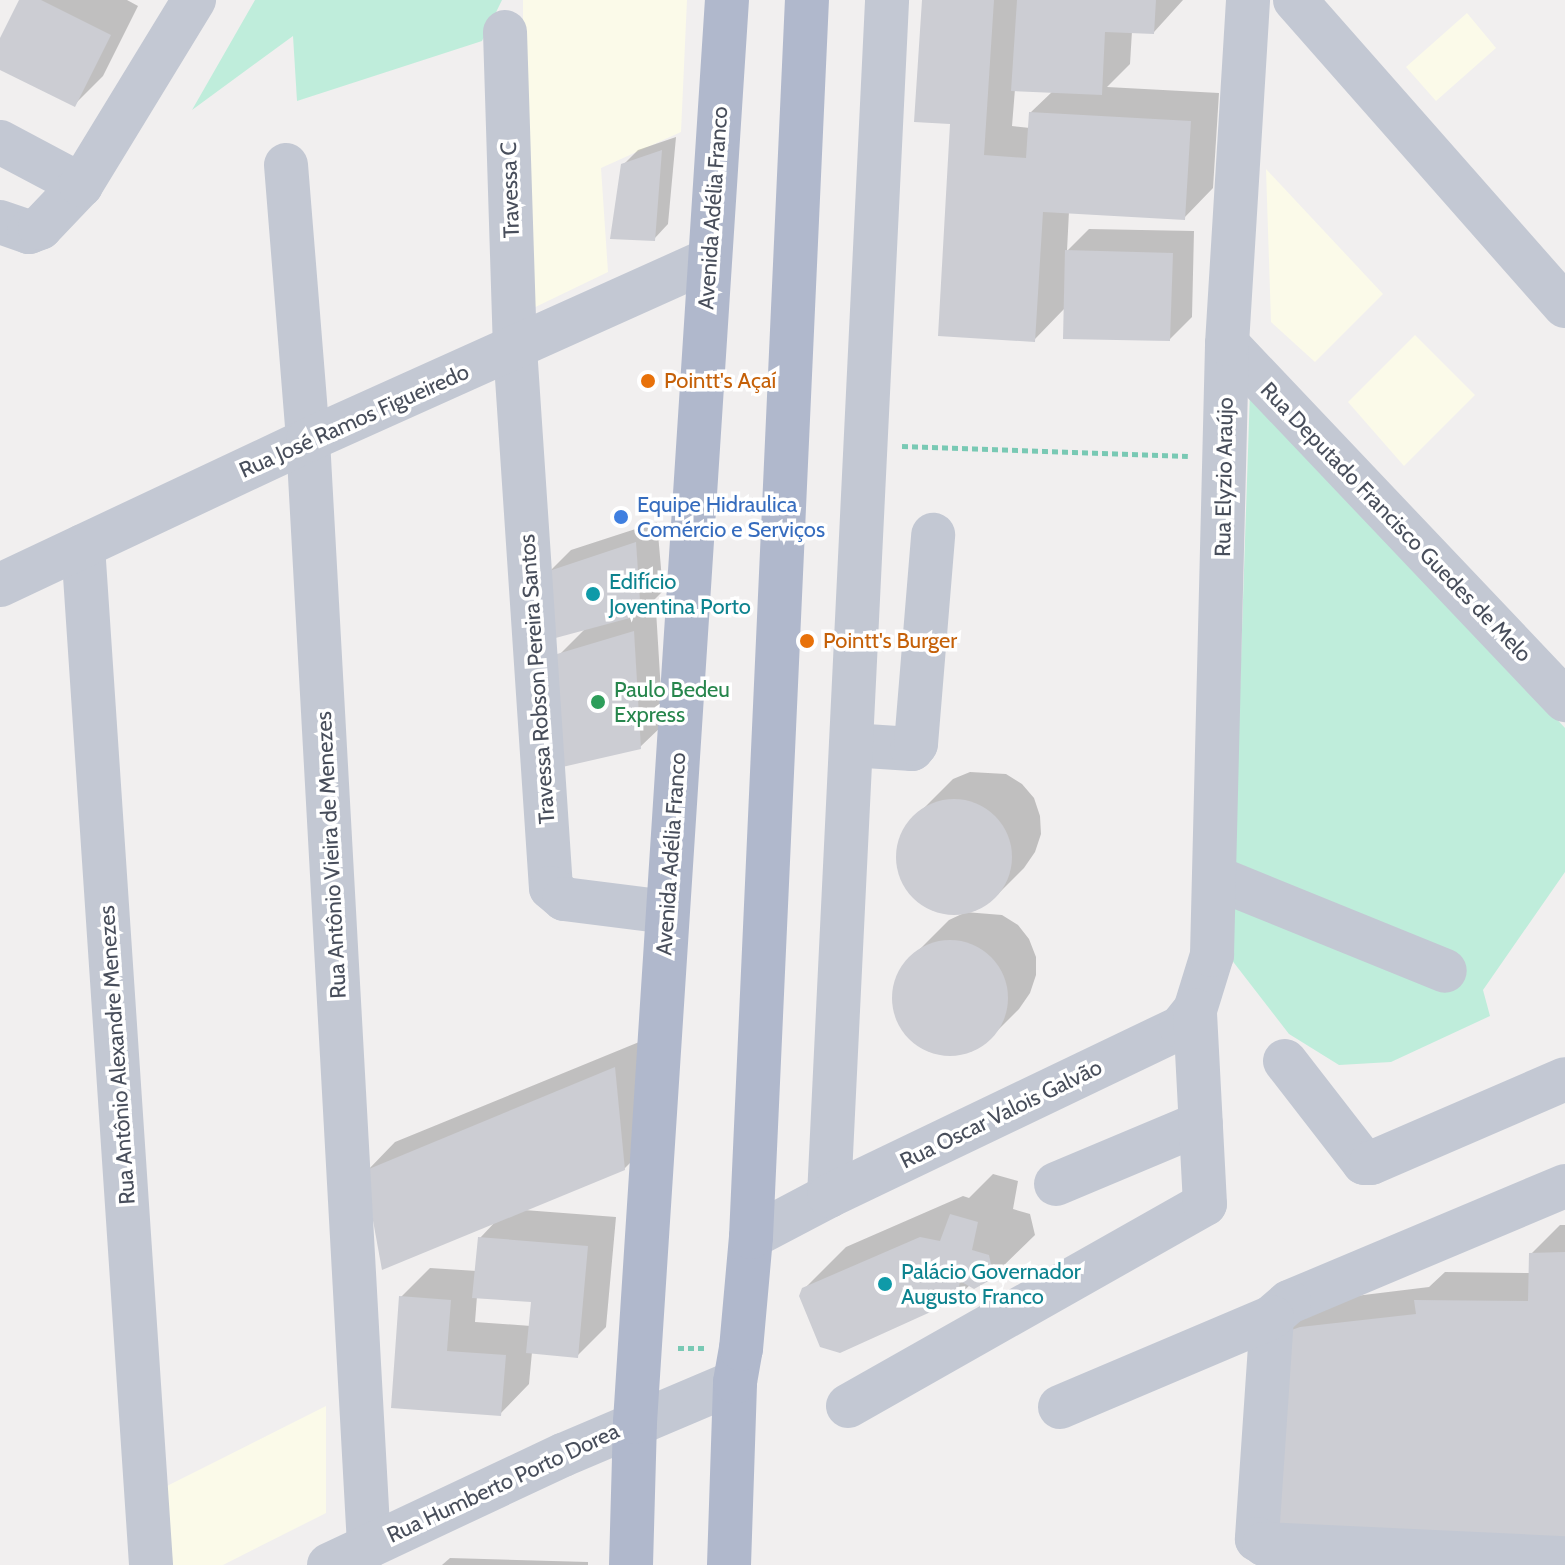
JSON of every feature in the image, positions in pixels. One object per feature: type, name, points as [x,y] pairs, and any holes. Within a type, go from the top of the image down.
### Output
[{"type":"main road","name":"Avenida Adélia Franco","points":[[631,1565],[639,1347],[727,0]]},
{"type":"main road","points":[[729,1565],[738,1366],[751,1237],[807,0]]},
{"type":"street","points":[[0,222],[29,232],[40,228],[81,185],[194,0]]},
{"type":"street","points":[[829,1196],[887,0]]},
{"type":"street","name":"Rua Elyzio Araújo","points":[[1195,1010],[1212,955],[1227,344],[1248,0]]},
{"type":"street","points":[[1295,0],[1561,292]]},
{"type":"street","name":"Travessa C","points":[[505,32],[515,348]]},
{"type":"street","points":[[0,142],[81,185]]},
{"type":"street","name":"Rua Antônio Vieira de Menezes","points":[[286,165],[308,440],[369,1546]]},
{"type":"street","name":"Rua José Ramos Figueiredo","points":[[0,585],[308,440],[709,260]]},
{"type":"street","name":"Rua Deputado Francisco Guedes de Melo","points":[[1227,344],[1565,700]]},
{"type":"street","name":"Travessa Robson Pereira Santos","points":[[515,348],[551,888],[564,899],[667,912]]},
{"type":"street","points":[[851,745],[912,749],[916,744],[933,535]]},
{"type":"street","name":"Rua Antônio Alexandre Menezes","points":[[83,546],[151,1565]]},
{"type":"street","points":[[1214,877],[1445,971]]},
{"type":"street","points":[[848,1406],[1205,1204],[1195,1010]]},
{"type":"street","name":"Rua Oscar Valois Galvão","points":[[751,1237],[829,1196],[1181,1027],[1195,1010]]},
{"type":"street","points":[[1285,1061],[1364,1163],[1371,1163],[1565,1079]]},
{"type":"street","points":[[1056,1184],[1201,1123]]},
{"type":"street","points":[[1060,1407],[1272,1317],[1289,1302],[1565,1186]]},
{"type":"street","points":[[1272,1317],[1257,1539],[1260,1542],[1565,1558]]},
{"type":"street","name":"Rua Humberto Porto Dorea","points":[[329,1565],[635,1422],[738,1366]]},
{"type":"path","points":[[865,445],[1224,457]]},
{"type":"path","points":[[639,1347],[738,1366]]},
{"type":"shaded area","points":[[523,0],[687,0],[681,132],[601,168],[608,272],[523,313]]},
{"type":"shaded area","points":[[1467,13],[1496,48],[1436,101],[1406,67]]},
{"type":"shaded area","points":[[1266,169],[1383,294],[1315,362],[1271,322]]},
{"type":"shaded area","points":[[1415,335],[1475,395],[1404,466],[1348,402]]},
{"type":"shaded area","points":[[326,1406],[326,1513],[223,1565],[168,1565],[165,1487]]},
{"type":"green space","points":[[255,0],[502,0],[482,41],[297,101],[293,36],[192,110]]},
{"type":"green space","points":[[1250,391],[1565,728],[1565,872],[1483,990],[1490,1016],[1391,1062],[1339,1065],[1289,1034],[1231,959]]},
{"type":"building","points":[[19,0],[41,0],[111,35],[75,107],[0,70],[0,38]]},
{"type":"building","points":[[922,0],[994,0],[984,155],[1026,158],[1029,112],[1191,121],[1185,220],[1043,212],[1035,342],[938,336],[950,124],[914,122]]},
{"type":"building","points":[[1017,0],[1156,0],[1154,34],[1105,32],[1102,95],[1011,91]]},
{"type":"building","points":[[662,150],[655,241],[610,239],[621,164]]},
{"type":"building","points":[[1065,250],[1173,253],[1170,341],[1063,339]]},
{"type":"building","name":"Edifício Joventina Porto","points":[[636,542],[641,615],[548,640],[546,572]]},
{"type":"building","name":"Paulo Bedeu Express","points":[[634,631],[641,749],[558,768],[557,654]]},
{"type":"building","points":[[954,799],[976,803],[995,816],[1008,835],[1012,857],[1008,879],[995,898],[976,911],[954,915],[932,911],[913,898],[900,879],[896,857],[900,835],[913,816],[932,803]]},
{"type":"building","points":[[950,940],[972,944],[991,957],[1004,976],[1008,998],[1004,1020],[991,1039],[972,1052],[950,1056],[928,1052],[909,1039],[896,1020],[892,998],[896,976],[909,957],[928,944]]},
{"type":"building","points":[[615,1067],[625,1170],[382,1270],[364,1171]]},
{"type":"building","name":"Palácio Governador Augusto Franco","points":[[950,1214],[978,1222],[972,1250],[989,1255],[994,1278],[974,1289],[960,1281],[957,1300],[840,1353],[820,1347],[799,1296],[802,1288],[920,1237],[940,1241]]},
{"type":"building","points":[[478,1237],[588,1246],[578,1358],[526,1353],[531,1302],[472,1298]]},
{"type":"building","points":[[1565,1252],[1565,1539],[1273,1530],[1283,1333],[1300,1327],[1416,1314],[1414,1300],[1528,1301],[1529,1253]]},
{"type":"building","points":[[399,1296],[451,1300],[447,1351],[506,1355],[501,1416],[391,1408]]},
{"type":"place","name":"Pointt's Açaí","points":[[648,381]]},
{"type":"place","name":"Equipe Hidraulica Comércio e Serviços","points":[[621,517]]},
{"type":"place","name":"Edifício Joventina Porto","points":[[593,594]]},
{"type":"place","name":"Pointt's Burger","points":[[807,641]]},
{"type":"place","name":"Paulo Bedeu Express","points":[[598,702]]},
{"type":"place","name":"Palácio Governador Augusto Franco","points":[[885,1284]]}]
